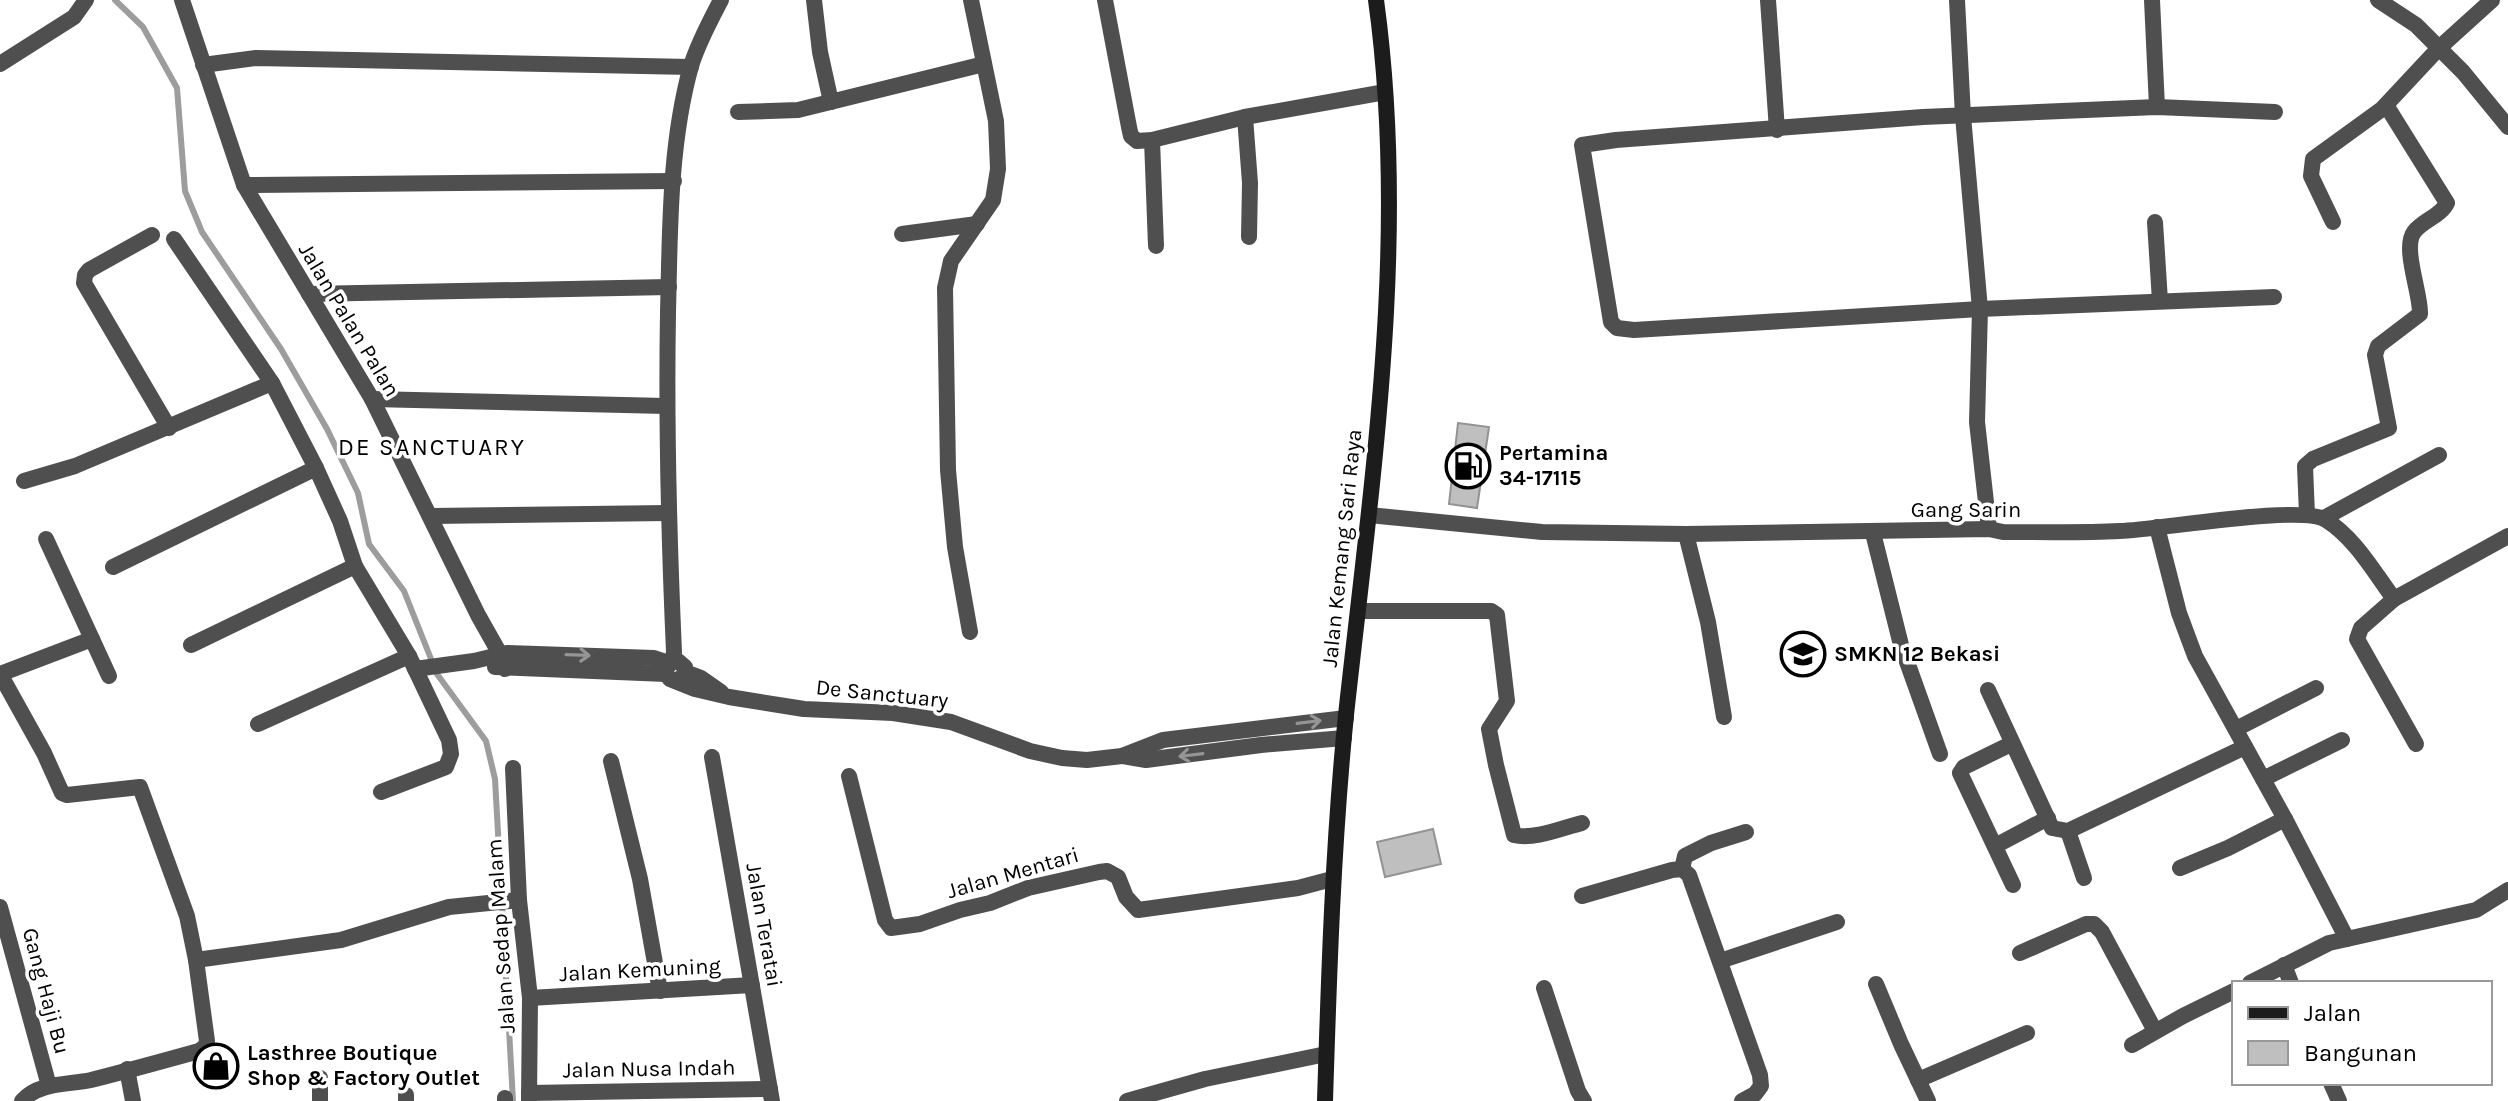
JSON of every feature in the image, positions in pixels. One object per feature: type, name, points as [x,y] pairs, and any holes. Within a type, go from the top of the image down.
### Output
[{"type":"main road","name":"Jalan Kemang Sari Raya","points":[[1325,1101],[1332,879],[1388,304],[1390,242],[1385,92],[1376,0]]},
{"type":"street","points":[[0,64],[74,17],[86,0]]},
{"type":"street","name":"Jalan Palan Palan","points":[[182,0],[244,185],[372,399],[502,661]]},
{"type":"street","points":[[258,724],[412,662],[434,666],[474,661],[654,658],[674,666],[666,406],[674,181],[691,67],[721,0]]},
{"type":"street","points":[[814,0],[820,52],[831,102]]},
{"type":"street","points":[[970,632],[955,547],[948,470],[945,288],[951,261],[993,200],[998,169],[996,121],[971,0]]},
{"type":"street","points":[[1105,0],[1131,136],[1137,141],[1245,117],[1385,92]]},
{"type":"street","points":[[1768,0],[1777,130]]},
{"type":"street","points":[[1957,0],[1963,116],[1980,309],[1977,422],[1989,529]]},
{"type":"street","points":[[2152,0],[2157,107]]},
{"type":"street","points":[[2378,0],[2416,25],[2463,72],[2508,127]]},
{"type":"street","points":[[2333,222],[2311,176],[2313,159],[2386,105],[2439,48],[2492,0]]},
{"type":"street","points":[[203,65],[256,58],[691,67]]},
{"type":"street","points":[[738,112],[798,110],[984,64]]},
{"type":"street","points":[[2386,105],[2447,203],[2411,236],[2420,314],[2378,346],[2375,355],[2389,428],[2313,459],[2305,466],[2316,516],[2354,545],[2394,599]]},
{"type":"street","points":[[2274,297],[1980,309],[1650,329],[1617,328],[1611,322],[1582,145],[1616,140],[1963,116],[2157,107],[2275,112]]},
{"type":"street","points":[[1245,117],[1250,183],[1249,237]]},
{"type":"street","points":[[1152,140],[1156,246]]},
{"type":"street","points":[[244,185],[674,181]]},
{"type":"street","points":[[2155,222],[2160,301]]},
{"type":"street","points":[[902,234],[977,224]]},
{"type":"street","points":[[152,235],[89,270],[84,283],[169,428]]},
{"type":"street","points":[[174,239],[272,383],[316,468],[340,521],[355,566],[412,662],[449,740],[451,760],[444,768],[381,792]]},
{"type":"street","points":[[309,294],[669,287]]},
{"type":"street","points":[[24,481],[75,466],[272,383]]},
{"type":"street","points":[[372,399],[666,406]]},
{"type":"street","points":[[2316,516],[2439,455]]},
{"type":"street","points":[[113,567],[316,468]]},
{"type":"street","points":[[431,516],[668,513]]},
{"type":"street","name":"Gang Sarin","points":[[1369,515],[1542,532],[1686,534],[1989,529],[2003,532],[2121,531],[2261,517],[2316,516]]},
{"type":"street","points":[[2157,527],[2179,613],[2195,656],[2347,939]]},
{"type":"street","points":[[1873,533],[1901,645],[1940,754]]},
{"type":"street","points":[[1686,534],[1708,622],[1724,717]]},
{"type":"street","points":[[2416,744],[2357,639],[2361,628],[2394,599],[2508,536]]},
{"type":"street","points":[[46,539],[109,676]]},
{"type":"street","points":[[191,645],[355,566]]},
{"type":"street","points":[[1359,611],[1491,611],[1497,615],[1507,701],[1489,729],[1514,835],[1519,837],[1582,823]]},
{"type":"street","points":[[22,1101],[28,1094],[49,1086],[90,1080],[205,1047],[196,960],[187,916],[140,787],[62,793],[44,753],[0,674],[92,639]]},
{"type":"street","name":"De Sanctuary","points":[[674,666],[695,689],[729,697],[804,709],[893,713],[951,722],[1030,751],[1087,760],[1122,756],[1163,740],[1346,718]]},
{"type":"street","points":[[2236,729],[2316,688]]},
{"type":"street","points":[[1988,690],[2052,828],[2068,831],[2245,747]]},
{"type":"street","name":"De Sanctuary","points":[[1122,756],[1146,760],[1344,738]]},
{"type":"street","points":[[2263,779],[2342,740]]},
{"type":"street","points":[[2011,744],[1964,767],[1960,773],[2013,885]]},
{"type":"street","name":"Jalan Teratai","points":[[712,757],[771,1095]]},
{"type":"street","points":[[611,761],[640,879],[660,991]]},
{"type":"street","name":"Jalan Sedap Malam","points":[[513,768],[507,902],[530,998],[529,1097]]},
{"type":"street","name":"Jalan Mentari","points":[[849,776],[885,920],[891,928],[920,924],[1028,888],[1107,871],[1118,877],[1126,897],[1138,910],[1298,888],[1332,879]]},
{"type":"street","points":[[1995,846],[2048,818]]},
{"type":"street","points":[[2180,868],[2285,819]]},
{"type":"street","points":[[2068,831],[2084,878]]},
{"type":"street","points":[[1682,869],[1685,856],[1711,843],[1746,832]]},
{"type":"street","points":[[1582,896],[1682,869]]},
{"type":"street","points":[[1682,869],[1689,875],[1760,1075],[1761,1086],[1755,1094],[1742,1101]]},
{"type":"street","points":[[2254,981],[2329,943],[2476,910],[2508,890]]},
{"type":"street","points":[[196,960],[341,940],[449,907],[507,902]]},
{"type":"street","name":"Gang Haji Bu","points":[[0,907],[49,1086]]},
{"type":"street","points":[[1720,961],[1837,922]]},
{"type":"street","points":[[2020,953],[2086,924],[2094,924],[2102,932],[2155,1031]]},
{"type":"street","points":[[2284,965],[2290,981]]},
{"type":"street","points":[[1876,984],[1928,1101]]},
{"type":"street","name":"Jalan Kemuning","points":[[530,998],[752,985]]},
{"type":"street","points":[[1544,988],[1584,1101]]},
{"type":"street","points":[[2132,1045],[2232,992]]},
{"type":"street","points":[[1918,1080],[2027,1033]]},
{"type":"street","points":[[1127,1101],[1205,1079],[1326,1054]]},
{"type":"street","points":[[127,1069],[133,1101]]},
{"type":"street","points":[[320,1078],[320,1101]]},
{"type":"street","name":"Jalan Nusa Indah","points":[[529,1097],[771,1095]]},
{"type":"building","name":"Pertamina 34-17115","points":[[1458,423],[1489,427],[1477,508],[1449,504]]},
{"type":"building","points":[[1433,829],[1441,864],[1385,877],[1377,842]]},
{"type":"waterway","points":[[115,0],[143,27],[177,88],[185,191],[202,232],[281,349],[327,429],[358,493],[369,544],[404,591],[437,674],[486,741],[495,779],[513,1101]]},
{"type":"place","name":"Pertamina 34-17115","points":[[1468,466]]},
{"type":"place","name":"SMKN 12 Bekasi","points":[[1803,654]]},
{"type":"place","name":"Lasthree Boutique Shop & Factory Outlet","points":[[216,1066]]},
{"type":"district","name":"DE SANCTUARY","points":[[432,447]]}]
